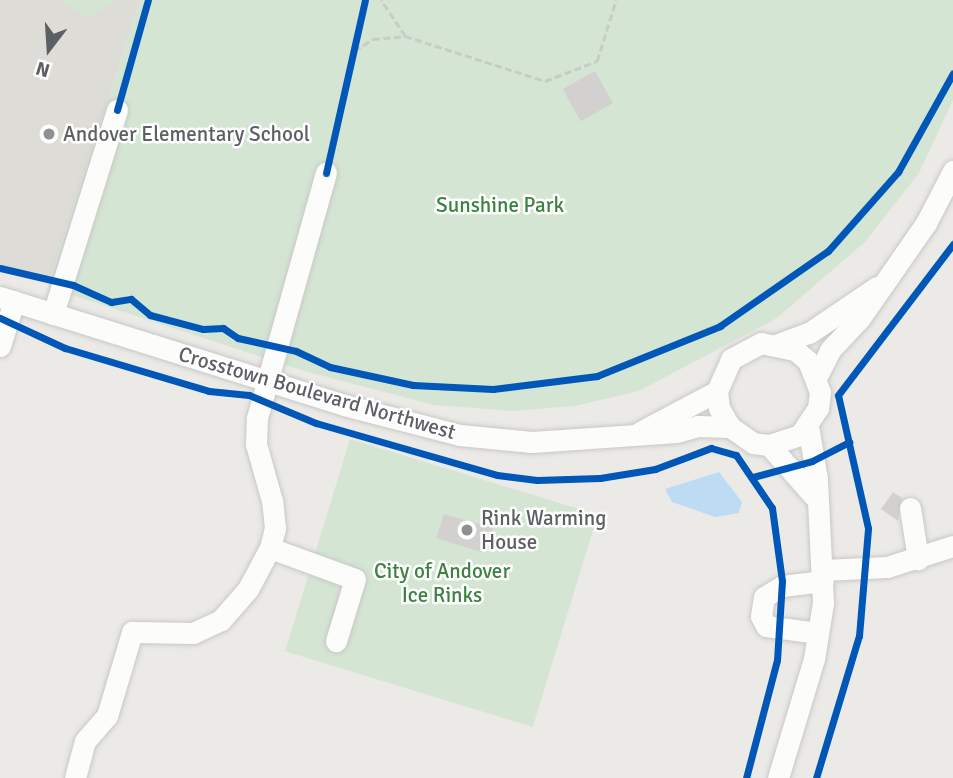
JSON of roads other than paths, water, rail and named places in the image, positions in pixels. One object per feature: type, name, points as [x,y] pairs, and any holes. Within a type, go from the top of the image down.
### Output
[{"type":"street","points":[[53,314],[117,110]]},
{"type":"street","points":[[879,286],[809,333],[778,344],[753,346],[731,359],[717,390],[719,408],[730,427],[753,443],[769,445],[785,443],[808,426],[818,408],[817,376],[830,350],[860,318],[879,286],[926,223],[953,171]]},
{"type":"street","points":[[75,778],[85,741],[107,716],[132,632],[193,633],[221,620],[247,589],[270,548],[275,528],[272,501],[255,431],[326,173]]},
{"type":"street","points":[[0,346],[7,299]]},
{"type":"street","name":"Crosstown Boulevard Northwest","points":[[7,299],[388,418],[482,438],[567,441],[640,432],[730,427]]},
{"type":"street","points":[[778,344],[808,361],[817,376]]},
{"type":"street","name":"Crosstown Boulevard Northwest","points":[[640,432],[717,390]]},
{"type":"street","points":[[778,778],[818,633],[823,575],[814,496],[817,479],[808,426]]},
{"type":"street","points":[[769,445],[814,496]]},
{"type":"street","points":[[909,508],[918,559]]},
{"type":"street","points":[[818,633],[766,626],[761,616],[764,597],[782,586],[823,575],[918,559],[953,546]]},
{"type":"street","points":[[270,548],[355,579],[336,641]]},
{"type":"water","points":[[719,472],[742,502],[739,513],[715,517],[672,502],[665,489]]},
{"type":"place","name":"Andover Elementary School","points":[[49,134]]},
{"type":"place","name":"Rink Warming House","points":[[467,530]]},
{"type":"park label","name":"Sunshine Park","points":[[500,205]]},
{"type":"park label","name":"City of Andover Ice Rinks","points":[[442,583]]}]
